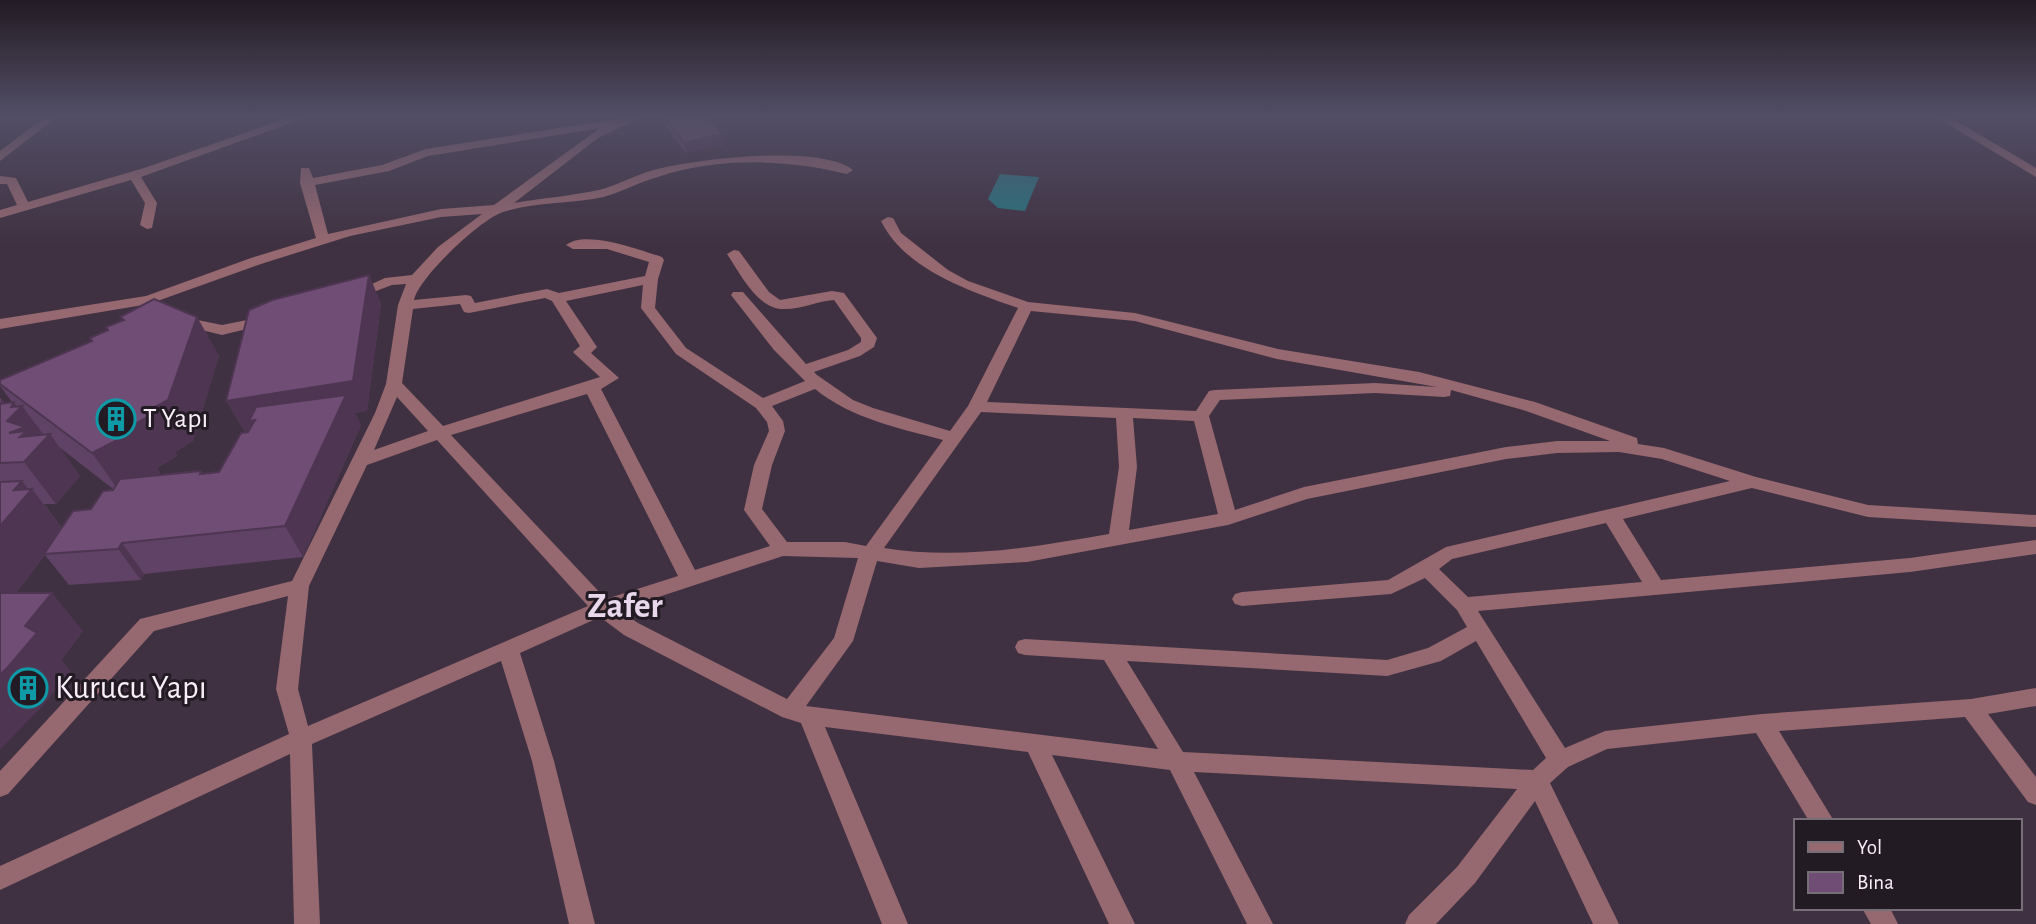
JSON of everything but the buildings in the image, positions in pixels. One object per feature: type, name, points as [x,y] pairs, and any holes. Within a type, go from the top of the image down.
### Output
[{"type":"street","points":[[0,214],[180,159]]},
{"type":"street","points":[[324,240],[306,177],[385,168],[409,159]]},
{"type":"street","points":[[307,924],[301,739],[287,689],[299,586],[394,384],[405,305],[416,279],[443,250],[563,159]]},
{"type":"street","points":[[0,324],[149,300],[256,261],[324,240],[441,213],[497,209],[602,193],[656,173],[698,164],[767,159]]},
{"type":"street","points":[[771,159],[809,161],[847,170]]},
{"type":"street","points":[[2012,159],[2036,173]]},
{"type":"street","points":[[134,175],[151,203],[147,225]]},
{"type":"street","points":[[0,180],[12,181],[24,207]]},
{"type":"street","points":[[888,222],[895,235],[943,273],[963,284],[1026,306],[1135,317],[1277,354],[1419,377],[1529,406],[1753,482],[1868,511],[2036,521]]},
{"type":"street","points":[[573,245],[608,245],[657,260],[651,279],[648,309],[681,351],[762,404],[775,421],[777,431],[763,465],[753,510],[782,549]]},
{"type":"street","points":[[734,254],[764,295],[776,304],[785,305],[832,295],[839,296],[869,338],[869,344],[854,353],[804,370]]},
{"type":"street","points":[[341,299],[390,281],[416,279]]},
{"type":"street","points":[[558,298],[651,279]]},
{"type":"street","points":[[360,461],[440,433],[592,387],[611,378],[581,352],[589,347],[558,298],[547,293],[469,309],[466,299],[405,305]]},
{"type":"street","points":[[738,295],[791,359],[832,395],[865,412],[954,437]]},
{"type":"street","points":[[800,714],[843,640],[869,555],[976,407],[1026,306]]},
{"type":"street","points":[[166,328],[177,320],[222,330],[282,316]]},
{"type":"street","points":[[762,404],[818,382]]},
{"type":"street","points":[[394,384],[603,608],[631,629],[800,714],[1177,761],[1537,780]]},
{"type":"street","points":[[592,387],[690,579]]},
{"type":"street","points":[[1228,519],[1201,416],[1215,395],[1375,388],[1491,397]]},
{"type":"street","points":[[976,407],[1201,416]]},
{"type":"street","points":[[1118,540],[1128,467],[1124,414]]},
{"type":"street","points":[[0,878],[301,739],[603,608],[782,549],[845,549],[919,561],[1027,555],[1228,519],[1304,493],[1506,453],[1557,447],[1619,446],[1664,454]]},
{"type":"street","points":[[1242,599],[1391,587],[1446,554],[1753,482]]},
{"type":"street","points":[[1611,515],[1655,587]]},
{"type":"street","points":[[1464,605],[1910,565],[2036,547]]},
{"type":"street","points":[[1426,568],[1464,605],[1560,760]]},
{"type":"street","points":[[0,787],[147,625],[299,586]]},
{"type":"street","points":[[1026,647],[1387,668],[1434,655],[1480,629]]},
{"type":"street","points":[[508,649],[543,761],[582,924]]},
{"type":"street","points":[[1111,653],[1177,761],[1260,924]]},
{"type":"street","points":[[1418,924],[1466,875],[1537,780],[1560,760],[1605,740],[1762,723],[1971,708],[2036,697]]},
{"type":"street","points":[[1971,708],[2036,795]]},
{"type":"street","points":[[800,714],[895,924]]},
{"type":"street","points":[[1762,723],[1821,819]]},
{"type":"street","points":[[1035,743],[1122,924]]},
{"type":"street","points":[[1537,780],[1606,924]]},
{"type":"water","points":[[1000,174],[1039,177],[1025,211],[998,208],[988,199]]},
{"type":"place","name":"T Yapı","points":[[116,419]]},
{"type":"place","name":"Kurucu Yapı","points":[[28,688]]},
{"type":"district","name":"Zafer","points":[[625,606]]}]
